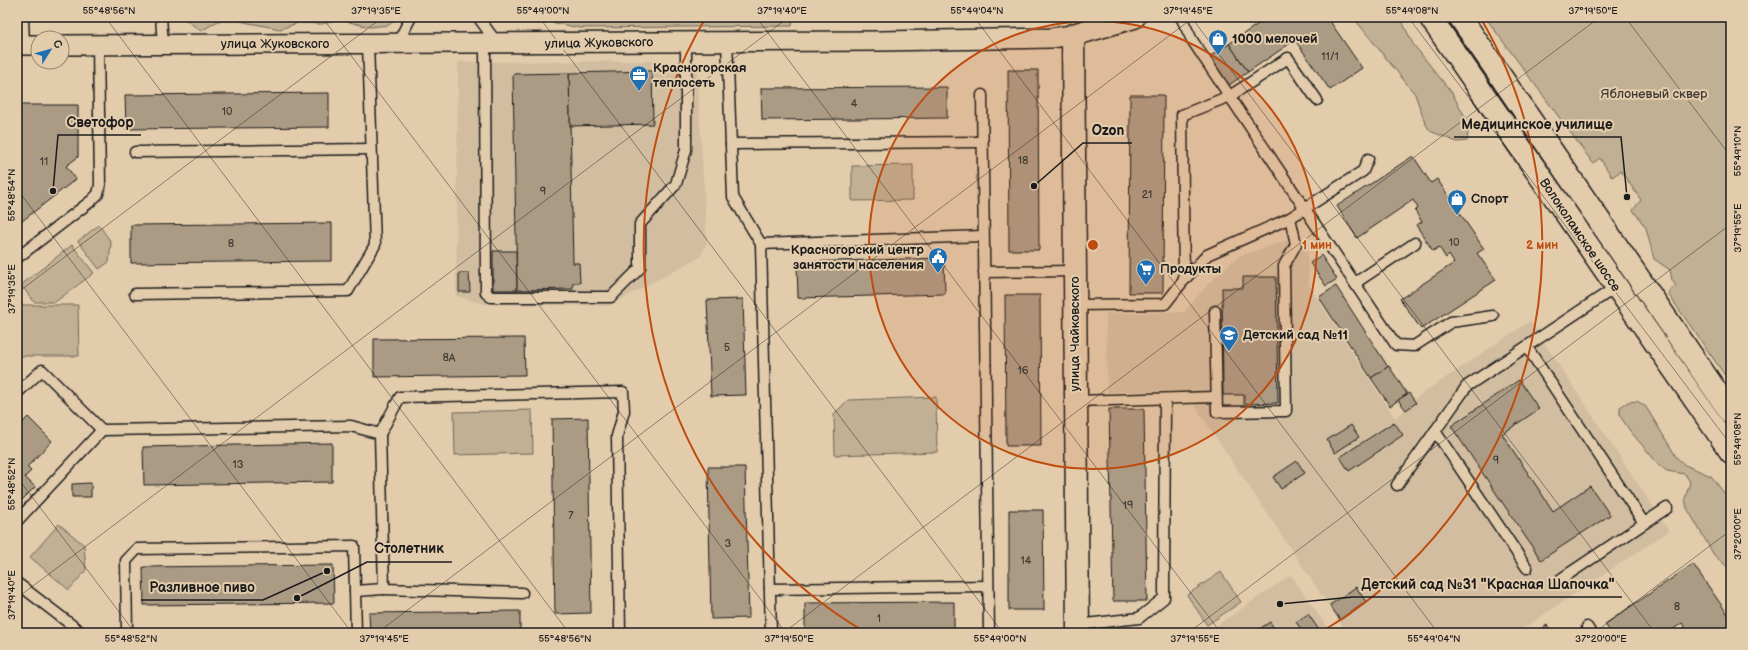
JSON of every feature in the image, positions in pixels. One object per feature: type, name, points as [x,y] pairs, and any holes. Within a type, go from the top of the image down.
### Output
[{"type":"main road","name":"улица Жуковского","points":[[1073,35],[1134,17]]},
{"type":"main road","name":"Волоколамское шоссе","points":[[1430,17],[1731,452]]},
{"type":"main road","name":"Волоколамское шоссе","points":[[1460,17],[1731,412]]},
{"type":"main road","name":"улица Чайковского","points":[[1073,35],[1078,629]]},
{"type":"street","name":"улица Жуковского","points":[[70,45],[881,41],[1051,38],[1073,35]]},
{"type":"lane","points":[[23,17],[26,45]]},
{"type":"lane","points":[[161,17],[163,44]]},
{"type":"lane","points":[[397,44],[411,17]]},
{"type":"lane","points":[[478,17],[491,44],[486,292],[491,297],[611,297],[640,268],[640,224],[676,184],[686,150],[686,42]]},
{"type":"lane","points":[[1181,17],[1192,40],[1396,345],[1414,346],[1451,322],[1493,316]]},
{"type":"lane","points":[[727,41],[733,197],[762,244],[771,633]]},
{"type":"lane","points":[[135,294],[348,291],[374,245],[368,44]]},
{"type":"lane","points":[[17,258],[98,194],[100,185],[98,45]]},
{"type":"lane","points":[[1184,280],[1182,115],[1230,96],[1288,58],[1317,100]]},
{"type":"lane","points":[[982,94],[989,633]]},
{"type":"lane","points":[[731,144],[982,142]]},
{"type":"lane","points":[[135,152],[371,149]]},
{"type":"lane","points":[[1075,305],[1165,304],[1207,255],[1290,218],[1363,171],[1368,159]]},
{"type":"lane","points":[[1215,311],[1217,412],[1286,411],[1284,266],[1296,244],[1290,218]]},
{"type":"lane","points":[[762,244],[984,236]]},
{"type":"lane","points":[[1355,283],[1415,243]]},
{"type":"lane","points":[[984,272],[1075,271]]},
{"type":"lane","points":[[1397,486],[1467,386],[1616,287]]},
{"type":"lane","points":[[1526,347],[1644,523]]},
{"type":"lane","points":[[17,393],[42,370],[102,430],[351,426],[380,434]]},
{"type":"lane","points":[[384,589],[380,434],[400,397],[623,392],[624,411],[616,436],[620,633]]},
{"type":"lane","points":[[1075,402],[1216,397]]},
{"type":"lane","points":[[1078,629],[1139,618],[1164,598],[1164,399]]},
{"type":"lane","points":[[17,521],[102,430]]},
{"type":"lane","points":[[1435,431],[1527,568]]},
{"type":"lane","points":[[1560,579],[1667,508]]},
{"type":"lane","points":[[127,633],[126,560],[137,549],[354,546],[356,633]]},
{"type":"lane","points":[[17,583],[82,633]]},
{"type":"lane","points":[[770,589],[988,586]]},
{"type":"lane","points":[[355,591],[384,589],[522,593]]},
{"type":"shaded area","points":[[668,61],[679,69],[697,69],[707,243],[700,257],[609,306],[484,304],[456,296],[458,62]]},
{"type":"shaded area","points":[[1286,241],[1307,247],[1309,286],[1395,418],[1405,410],[1398,400],[1409,393],[1414,399],[1530,321],[1669,531],[1516,633],[1347,633],[1185,391],[1107,392],[1106,313],[1184,312],[1209,283],[1239,256]]},
{"type":"shaded area","points":[[1291,575],[1331,633],[1206,633]]},
{"type":"green space","points":[[185,17],[398,17],[389,25],[370,27],[341,20],[321,24],[298,23],[280,29],[239,21],[218,21],[201,31],[185,19]]},
{"type":"green space","points":[[543,17],[793,17],[792,26],[580,28],[555,23]]},
{"type":"green space","points":[[1353,17],[1400,17],[1413,44],[1452,93],[1469,124],[1467,141],[1457,142],[1430,131],[1425,123],[1415,94]]},
{"type":"green space","name":"Яблоневый сквер","points":[[1485,17],[1731,17],[1731,384],[1669,295],[1670,290],[1676,286],[1672,280],[1670,270],[1654,259],[1646,228],[1633,210],[1641,200],[1621,171],[1612,177],[1600,158],[1593,163]]},
{"type":"green space","points":[[913,165],[913,200],[852,201],[852,166]]},
{"type":"green space","points":[[99,225],[111,242],[109,262],[99,269],[78,241]]},
{"type":"green space","points":[[72,245],[94,273],[55,302],[34,302],[21,285]]},
{"type":"green space","points":[[18,305],[78,305],[79,356],[19,356]]},
{"type":"green space","points":[[936,397],[937,452],[835,455],[834,414],[848,400]]},
{"type":"green space","points":[[1637,401],[1646,407],[1677,458],[1685,465],[1711,476],[1731,502],[1731,570],[1714,555],[1687,508],[1685,499],[1690,482],[1685,474],[1667,471],[1660,466],[1630,431],[1620,416],[1620,407],[1628,402]]},
{"type":"green space","points":[[532,410],[533,453],[455,455],[454,412]]},
{"type":"green space","points":[[59,524],[84,545],[86,570],[69,590],[30,557]]},
{"type":"green space","points":[[1221,572],[1241,602],[1207,625],[1187,595]]},
{"type":"building","points":[[1268,17],[1327,17],[1362,68],[1330,90],[1295,40],[1248,72],[1229,44]]},
{"type":"building","points":[[1229,44],[1248,72],[1229,85],[1209,57]]},
{"type":"building","points":[[1008,70],[1038,70],[1039,250],[1009,250]]},
{"type":"building","points":[[652,71],[653,124],[570,126],[569,73]]},
{"type":"building","points":[[569,73],[573,263],[579,263],[580,283],[573,283],[573,289],[517,290],[513,74]]},
{"type":"building","points":[[947,87],[947,118],[762,120],[761,88]]},
{"type":"building","points":[[329,93],[329,127],[126,129],[125,95]]},
{"type":"building","points":[[1130,95],[1164,95],[1163,293],[1129,293]]},
{"type":"building","points":[[17,105],[78,105],[78,157],[66,166],[76,179],[17,225]]},
{"type":"building","points":[[1413,156],[1431,183],[1437,179],[1484,249],[1477,253],[1496,280],[1421,329],[1400,299],[1454,263],[1449,255],[1446,258],[1439,247],[1433,251],[1416,225],[1422,222],[1415,211],[1418,208],[1413,200],[1357,238],[1337,206]]},
{"type":"building","points":[[332,223],[332,261],[131,263],[131,225]]},
{"type":"building","points":[[493,251],[516,251],[517,290],[493,290]]},
{"type":"building","points":[[1321,255],[1337,279],[1326,286],[1310,263]]},
{"type":"building","points":[[944,258],[945,294],[798,298],[797,262]]},
{"type":"building","points":[[459,273],[469,273],[470,292],[459,292]]},
{"type":"building","points":[[1243,277],[1276,277],[1278,403],[1244,404],[1244,395],[1223,395],[1222,288],[1243,288]]},
{"type":"building","points":[[1336,286],[1388,367],[1371,378],[1319,297]]},
{"type":"building","points":[[1005,295],[1040,295],[1041,446],[1006,446]]},
{"type":"building","points":[[743,299],[746,395],[711,396],[707,300]]},
{"type":"building","points":[[524,338],[525,375],[374,377],[374,339]]},
{"type":"building","points":[[1389,366],[1407,394],[1390,406],[1371,378]]},
{"type":"building","points":[[1519,380],[1539,409],[1502,434],[1553,511],[1590,486],[1610,515],[1541,560],[1451,426]]},
{"type":"building","points":[[1409,393],[1416,403],[1406,410],[1398,400]]},
{"type":"building","points":[[1109,409],[1144,409],[1147,601],[1113,601]]},
{"type":"building","points":[[28,417],[52,441],[27,467],[31,471],[25,477],[35,487],[22,500],[17,495],[17,428]]},
{"type":"building","points":[[588,418],[591,613],[555,614],[552,419]]},
{"type":"building","points":[[1394,422],[1403,435],[1349,471],[1340,457]]},
{"type":"building","points":[[1351,425],[1359,437],[1335,453],[1327,440]]},
{"type":"building","points":[[332,443],[332,482],[144,485],[143,447]]},
{"type":"building","points":[[1297,461],[1305,473],[1281,489],[1273,477]]},
{"type":"building","points":[[708,467],[745,467],[749,618],[711,619]]},
{"type":"building","points":[[91,483],[91,497],[72,497],[72,484]]},
{"type":"building","points":[[1009,510],[1043,510],[1044,610],[1009,610]]},
{"type":"building","points":[[1693,564],[1731,619],[1731,633],[1689,633],[1682,623],[1668,633],[1611,633],[1605,624]]},
{"type":"building","points":[[333,565],[334,603],[144,605],[143,567]]},
{"type":"building","points":[[1356,587],[1366,602],[1340,620],[1330,605]]},
{"type":"building","points":[[954,602],[954,633],[805,633],[805,603]]},
{"type":"building","points":[[520,611],[520,633],[370,633],[369,613]]},
{"type":"building","points":[[1308,614],[1319,630],[1314,633],[1304,633],[1296,622]]},
{"type":"building","points":[[1270,622],[1277,633],[1259,633],[1258,630]]},
{"type":"building","points":[[1547,625],[1552,633],[1536,633]]},
{"type":"place","name":"1000 мелочей","points":[[1218,56]]},
{"type":"place","name":"Красногорская теплосеть","points":[[639,92]]},
{"type":"place","name":"Ozon","points":[[1034,186]]},
{"type":"place","name":"Светофор","points":[[53,191]]},
{"type":"place","name":"Медицинское училище","points":[[1627,197]]},
{"type":"place","name":"Спорт","points":[[1457,216]]},
{"type":"place","name":"Красногорский центр занятости населения","points":[[938,274]]},
{"type":"place","name":"Продукты","points":[[1146,286]]},
{"type":"place","name":"Детский сад №11","points":[[1229,352]]},
{"type":"place","name":"Разливное пиво","points":[[327,571]]},
{"type":"place","name":"Столетник","points":[[297,598]]},
{"type":"place","name":"Детский сад №31 \"Красная Шапочка\"","points":[[1280,604]]}]
